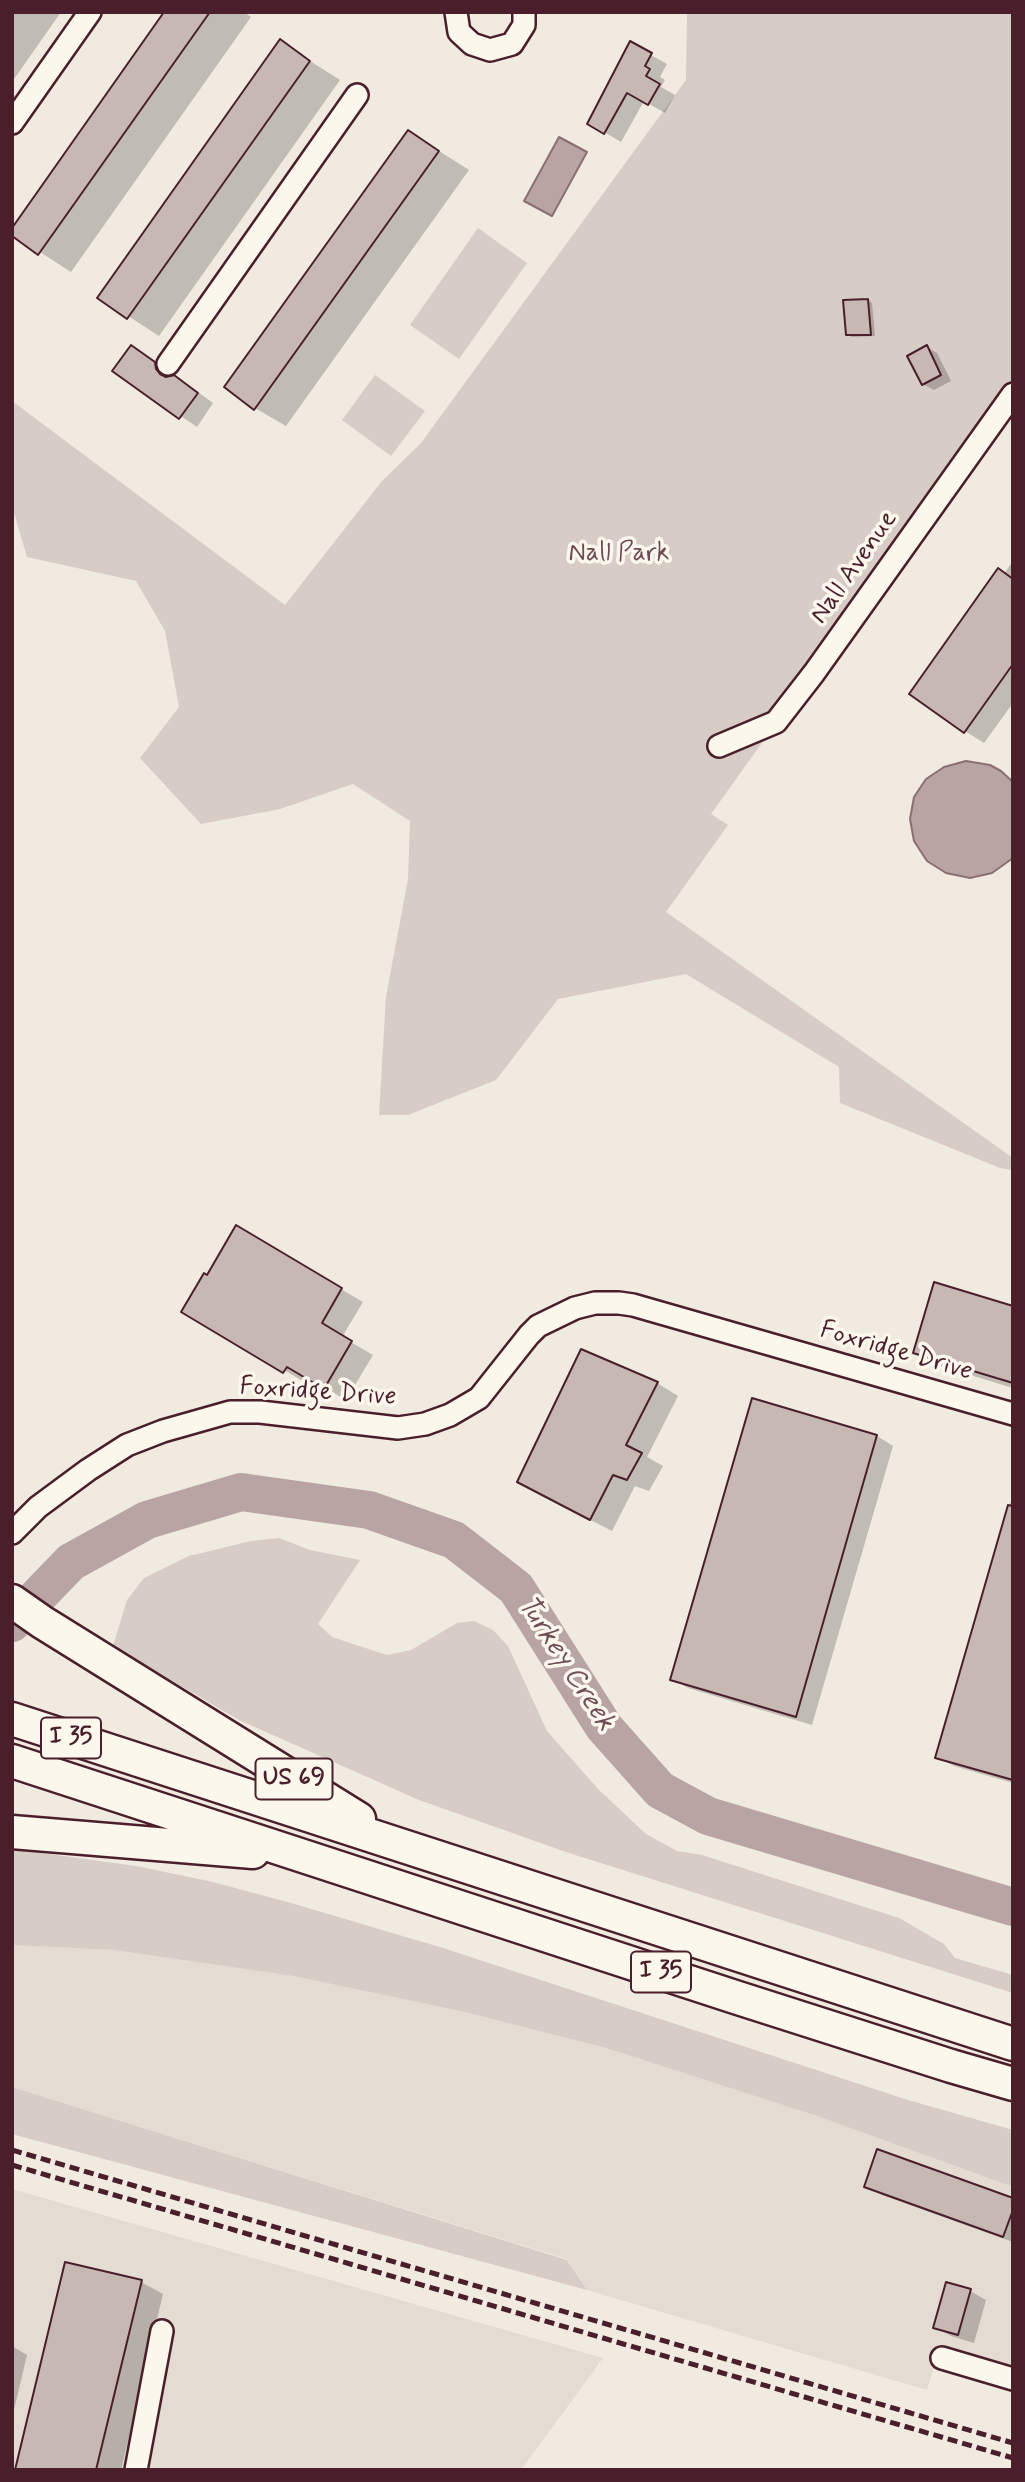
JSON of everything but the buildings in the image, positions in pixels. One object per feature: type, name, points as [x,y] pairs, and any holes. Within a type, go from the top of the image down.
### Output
[{"type":"highway","name":"US 69","points":[[12,1601],[135,1681],[398,1844]]},
{"type":"highway","name":"I 35","points":[[12,1719],[1013,2044]]},
{"type":"highway","name":"I 35","points":[[12,1761],[761,2005],[1013,2084]]},
{"type":"highway","points":[[12,1832],[310,1857]]},
{"type":"street","points":[[12,123],[90,12]]},
{"type":"street","points":[[455,13],[459,32],[472,44],[490,50],[512,44],[524,25],[524,12]]},
{"type":"street","points":[[168,364],[357,95]]},
{"type":"street","name":"Nall Avenue","points":[[719,746],[776,722],[814,673],[1013,394]]},
{"type":"street","name":"Foxridge Drive","points":[[12,1532],[38,1507],[127,1445],[163,1431],[230,1412],[260,1412],[391,1428],[425,1424],[446,1417],[479,1398],[538,1326],[575,1308],[596,1303],[633,1305],[1013,1414]]},
{"type":"street","points":[[136,2470],[162,2331]]},
{"type":"street","points":[[942,2358],[1013,2379]]},
{"type":"shaded area","points":[[559,137],[587,152],[552,216],[524,201]]},
{"type":"shaded area","points":[[966,761],[990,765],[1013,782],[1013,858],[992,873],[970,878],[946,873],[927,861],[914,841],[910,819],[914,797],[926,779],[944,767]]},
{"type":"shaded area","points":[[12,1945],[114,1950],[293,1976],[459,2011],[606,2048],[817,2116],[1013,2187],[1013,2368],[940,2347],[927,2390],[587,2290],[567,2259],[12,2087]]},
{"type":"shaded area","points":[[12,2189],[603,2358],[521,2470],[12,2470]]},
{"type":"green space","name":"Nall Park","points":[[687,12],[1013,12],[1013,392],[711,814],[728,825],[666,912],[1013,1158],[1013,1170],[1000,1168],[840,1103],[839,1067],[686,974],[558,999],[496,1080],[408,1115],[379,1115],[386,997],[408,879],[410,821],[353,784],[280,809],[201,824],[140,758],[179,707],[165,631],[136,581],[27,557],[12,506],[12,401],[285,605],[382,481],[421,443],[686,80]]},
{"type":"green space","points":[[478,228],[527,263],[459,359],[410,325]]},
{"type":"green space","points":[[375,375],[425,411],[391,456],[342,420]]},
{"type":"green space","points":[[279,1538],[310,1550],[360,1560],[318,1624],[332,1637],[387,1655],[411,1650],[457,1623],[474,1621],[493,1630],[508,1646],[547,1731],[598,1789],[646,1834],[677,1851],[702,1855],[899,1918],[944,1944],[955,1958],[1013,1975],[1013,1993],[569,1853],[419,1800],[239,1720],[113,1646],[127,1600],[144,1578],[189,1556],[251,1541]]},
{"type":"green space","points":[[12,1849],[136,1866],[213,1882],[291,1903],[443,1948],[908,2100],[1013,2130],[1013,2187],[817,2116],[606,2048],[460,2011],[293,1976],[114,1950],[12,1945]]},
{"type":"green space","points":[[12,2087],[567,2260],[587,2290],[12,2134]]},
{"type":"waterway","name":"Turkey Creek","points":[[12,1623],[71,1562],[147,1520],[241,1492],[369,1510],[454,1540],[516,1588],[604,1727],[660,1790],[708,1816],[1013,1907]]},
{"type":"railway","points":[[12,2150],[1013,2443]]},
{"type":"railway","points":[[12,2165],[1013,2458]]}]
